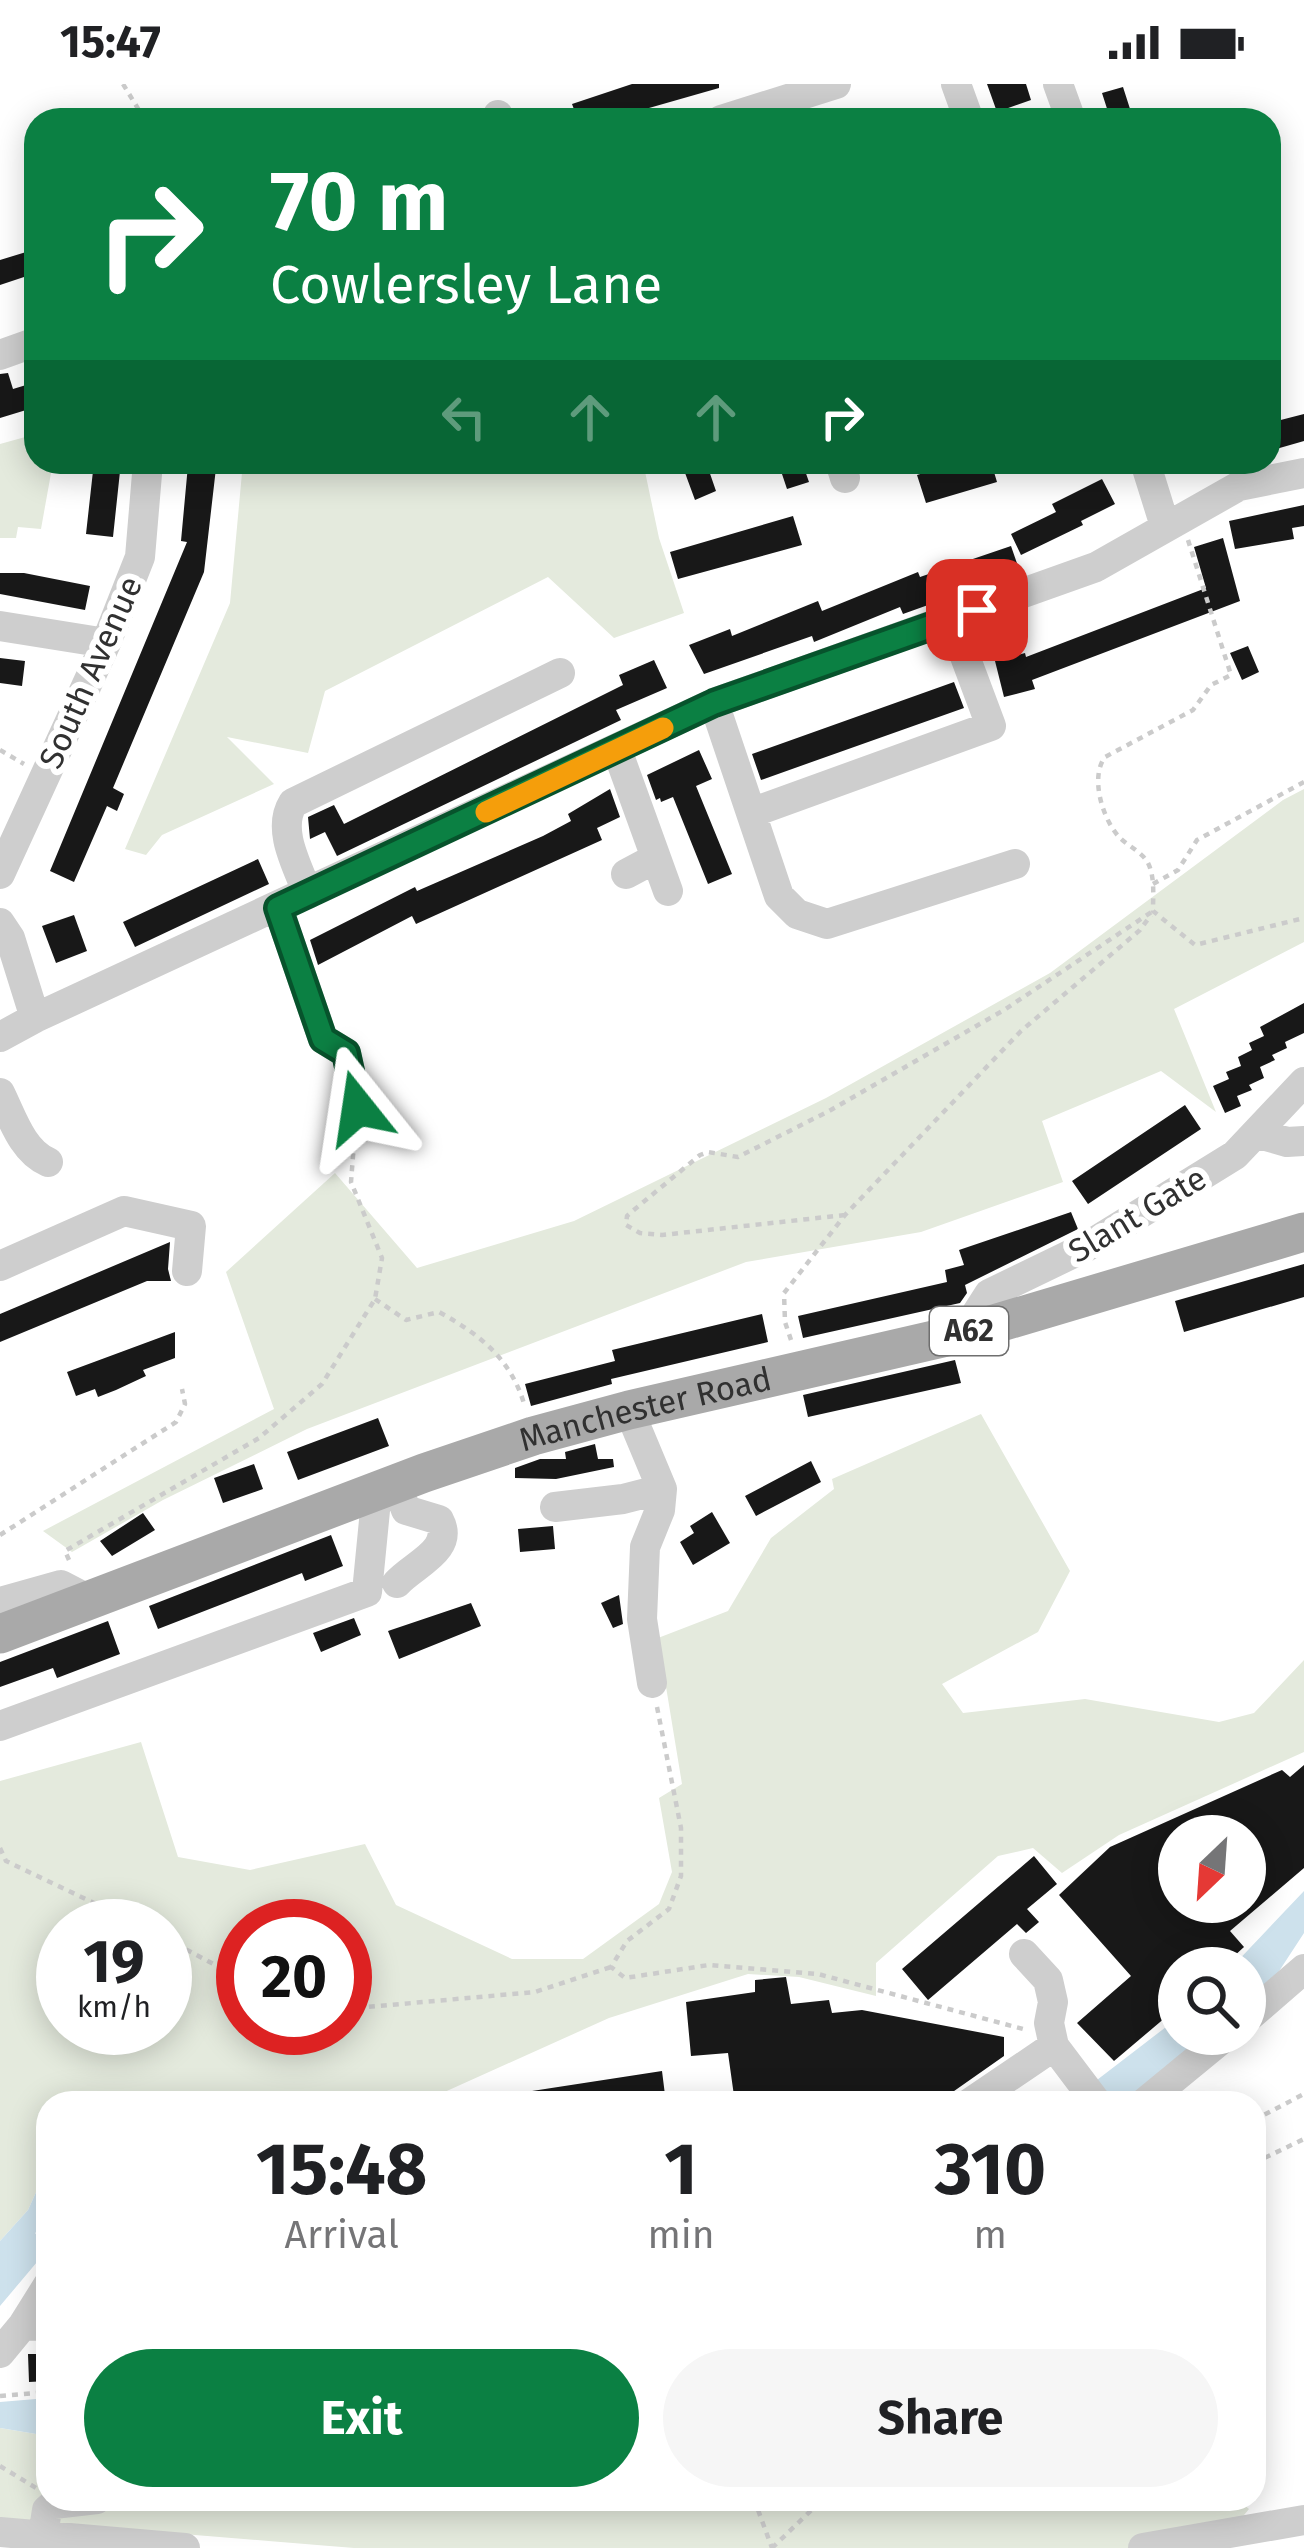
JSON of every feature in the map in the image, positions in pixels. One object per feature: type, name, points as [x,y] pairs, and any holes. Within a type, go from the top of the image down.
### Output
[{"type":"main road","name":"Manchester Road","points":[[0,1634],[86,1598],[533,1436],[964,1333],[1304,1232]]},
{"type":"street","points":[[759,108],[836,84]]},
{"type":"street","points":[[0,1037],[714,703],[1096,567],[1239,486],[1304,473]]},
{"type":"street","name":"South Avenue","points":[[0,874],[106,643],[140,557],[147,474]]},
{"type":"street","points":[[1151,474],[1173,522]]},
{"type":"street","points":[[751,813],[991,726],[951,619]]},
{"type":"street","points":[[0,626],[106,643]]},
{"type":"street","points":[[308,894],[289,842],[287,812],[293,803],[560,673]]},
{"type":"street","points":[[714,703],[778,896],[796,914],[826,924],[1015,864]]},
{"type":"street","points":[[617,750],[668,891]]},
{"type":"street","points":[[626,874],[656,858]]},
{"type":"street","points":[[278,908],[323,1039],[346,1053],[358,1108]]},
{"type":"street","points":[[0,923],[10,938],[35,1018]]},
{"type":"street","name":"Slant Gate","points":[[964,1333],[988,1294],[1086,1247],[1235,1155],[1304,1082]]},
{"type":"street","points":[[0,1093],[28,1147],[47,1162]]},
{"type":"street","points":[[1259,1134],[1287,1142],[1304,1141]]},
{"type":"street","points":[[0,1266],[124,1211],[191,1226],[187,1271]]},
{"type":"street","points":[[629,1410],[662,1489],[660,1510],[645,1547],[642,1619],[652,1683]]},
{"type":"street","points":[[386,1487],[406,1510],[439,1520],[444,1530],[444,1540],[435,1552],[398,1583]]},
{"type":"street","points":[[0,1726],[367,1592],[386,1487]]},
{"type":"street","points":[[555,1507],[662,1489]]},
{"type":"street","points":[[0,1602],[61,1585],[86,1598]]},
{"type":"street","points":[[1024,1954],[1048,1980],[1054,2046],[1090,2091]]},
{"type":"street","points":[[1266,2002],[1304,1969]]},
{"type":"street","points":[[988,2091],[1054,2046]]},
{"type":"street","points":[[1159,2091],[1202,2055]]},
{"type":"street","points":[[0,2353],[35,2326]]},
{"type":"street","points":[[43,2535],[46,2511]]},
{"type":"street","points":[[1143,2548],[1304,2520]]},
{"type":"street","points":[[0,2532],[185,2548]]},
{"type":"path","points":[[801,1369],[785,1322],[784,1293],[845,1216],[1021,1031],[1140,930],[1154,911],[1154,884],[1147,860],[1115,834],[1096,769],[1105,757],[1193,710],[1211,686],[1231,675],[1173,522]]},
{"type":"path","points":[[1154,884],[1178,870],[1197,841],[1304,782]]},
{"type":"path","points":[[1154,911],[1196,945],[1304,918]]},
{"type":"path","points":[[845,1216],[662,1235],[640,1233],[626,1225],[627,1216],[700,1155],[738,1157],[829,1111],[1004,1010],[1154,911]]},
{"type":"path","points":[[86,1598],[65,1551],[259,1438],[322,1384],[375,1299],[382,1258],[351,1183],[358,1108]]},
{"type":"path","points":[[375,1299],[406,1320],[439,1312],[476,1332],[517,1378],[533,1436]]},
{"type":"path","points":[[0,1535],[176,1422],[185,1404],[182,1389]]},
{"type":"path","points":[[372,2007],[535,1992],[611,1967],[627,1941],[669,1909],[682,1876],[681,1828],[652,1683]]},
{"type":"path","points":[[0,1848],[6,1862],[85,1899]]},
{"type":"path","points":[[611,1967],[625,1978],[709,1965],[818,1974],[1030,2031],[1054,2046]]},
{"type":"path","points":[[1266,2114],[1304,2094]]},
{"type":"path","points":[[1266,2157],[1304,2139]]},
{"type":"path","points":[[2,2394],[36,2393]]},
{"type":"path","points":[[0,2467],[36,2488]]},
{"type":"path","points":[[758,2511],[772,2548],[811,2511]]},
{"type":"shaded area","points":[[24,437],[24,474],[51,474],[41,529],[18,527],[16,538],[0,538],[0,444]]},
{"type":"shaded area","points":[[242,474],[646,474],[659,538],[684,613],[614,638],[548,577],[325,691],[308,753],[227,737],[274,784],[162,835],[146,855],[125,849],[230,603]]},
{"type":"shaded area","points":[[1304,789],[1304,942],[1174,1009],[1216,1112],[1161,1071],[1042,1121],[1063,1182],[921,1232],[746,1262],[307,1429],[163,1500],[72,1552],[43,1531],[274,1409],[226,1272],[335,1173],[417,1268],[574,1221],[826,1098],[1050,973]]},
{"type":"shaded area","points":[[981,1414],[1070,1571],[1038,1632],[942,1684],[963,1713],[1085,1699],[1219,1722],[1254,1713],[1304,1660],[1304,1752],[1158,1815],[1062,1873],[1033,1848],[998,1856],[876,1963],[876,1996],[799,1977],[748,1974],[609,2018],[447,2091],[36,2091],[36,2192],[28,2210],[0,2241],[0,1781],[141,1742],[178,1857],[250,1870],[365,1844],[396,1905],[512,1959],[583,1959],[659,1904],[672,1872],[659,1798],[682,1784],[658,1638],[728,1611],[771,1538],[834,1489],[832,1479]]},
{"type":"shaded area","points":[[0,2428],[36,2434],[36,2511],[1247,2511],[1217,2548],[354,2548],[0,2519]]},
{"type":"water","points":[[1304,1891],[1304,1933],[1266,1989],[1266,1947],[1251,1947]]},
{"type":"water","points":[[1158,2033],[1158,2055],[1191,2055],[1146,2091],[1083,2091]]},
{"type":"water","points":[[36,2192],[36,2263],[0,2306],[0,2241],[28,2210]]},
{"type":"water","points":[[36,2399],[36,2434],[0,2428],[0,2402]]},
{"type":"building","points":[[632,84],[719,84],[719,88],[649,108],[574,108],[572,104]]},
{"type":"building","points":[[987,84],[1026,84],[1031,100],[996,108]]},
{"type":"building","points":[[1123,87],[1130,108],[1107,108],[1102,93]]},
{"type":"building","points":[[24,253],[24,277],[0,285],[0,260]]},
{"type":"building","points":[[8,373],[13,389],[24,386],[24,411],[0,418],[0,374]]},
{"type":"building","points":[[1304,414],[1304,441],[1281,448],[1281,420]]},
{"type":"building","points":[[93,474],[120,474],[113,537],[86,534]]},
{"type":"building","points":[[187,474],[215,474],[204,572],[113,788],[124,794],[117,811],[107,806],[74,882],[50,871],[187,542],[181,541]]},
{"type":"building","points":[[685,474],[710,474],[716,491],[695,500]]},
{"type":"building","points":[[782,474],[806,474],[809,482],[787,489]]},
{"type":"building","points":[[995,474],[997,482],[926,503],[917,475]]},
{"type":"building","points":[[1102,479],[1115,504],[1021,555],[1011,534],[1056,512],[1052,504]]},
{"type":"building","points":[[1304,505],[1304,526],[1292,528],[1294,539],[1235,549],[1229,521]]},
{"type":"building","points":[[793,516],[802,545],[678,579],[670,552]]},
{"type":"building","points":[[1223,538],[1240,601],[1032,680],[1035,689],[1004,697],[995,661],[1025,653],[1026,657],[1206,588],[1194,547]]},
{"type":"building","points":[[1011,546],[1020,572],[903,614],[900,607],[814,642],[812,636],[704,674],[689,645],[730,629],[732,636],[818,601],[822,611],[918,572],[920,577]]},
{"type":"building","points":[[0,573],[90,586],[85,610],[0,594]]},
{"type":"building","points":[[1248,646],[1259,672],[1242,680],[1230,653]]},
{"type":"building","points":[[0,658],[25,661],[22,686],[0,683]]},
{"type":"building","points":[[654,660],[667,688],[616,710],[621,720],[337,856],[325,832],[310,839],[308,817],[334,805],[344,824],[623,685],[619,675]]},
{"type":"building","points":[[954,682],[964,708],[761,780],[752,754]]},
{"type":"building","points":[[699,750],[712,779],[696,786],[732,874],[708,884],[673,797],[656,800],[647,775]]},
{"type":"building","points":[[610,789],[620,817],[597,828],[602,840],[416,924],[412,916],[318,965],[310,940],[415,887],[417,891],[543,836],[571,821],[568,814]]},
{"type":"building","points":[[258,859],[269,884],[135,947],[123,922]]},
{"type":"building","points":[[74,915],[87,951],[56,963],[42,926]]},
{"type":"building","points":[[1304,1003],[1304,1033],[1285,1042],[1287,1048],[1272,1055],[1275,1060],[1260,1067],[1264,1078],[1237,1096],[1241,1106],[1225,1113],[1213,1086],[1229,1079],[1226,1072],[1241,1066],[1238,1057],[1252,1050],[1249,1043],[1264,1036],[1260,1027]]},
{"type":"building","points":[[1185,1105],[1201,1129],[1088,1204],[1072,1181]]},
{"type":"building","points":[[1071,1212],[1078,1229],[965,1285],[967,1293],[960,1303],[803,1338],[798,1316],[947,1282],[945,1270],[964,1265],[959,1250]]},
{"type":"building","points":[[170,1242],[171,1281],[147,1281],[0,1342],[0,1314]]},
{"type":"building","points":[[1304,1264],[1304,1297],[1184,1332],[1175,1301]]},
{"type":"building","points":[[762,1314],[768,1342],[611,1379],[612,1384],[531,1406],[525,1384],[615,1361],[612,1350]]},
{"type":"building","points":[[175,1332],[175,1358],[143,1370],[146,1376],[98,1397],[95,1389],[76,1396],[67,1372]]},
{"type":"building","points":[[955,1360],[961,1383],[808,1417],[803,1395]]},
{"type":"building","points":[[378,1418],[389,1446],[298,1480],[287,1452]]},
{"type":"building","points":[[595,1444],[598,1459],[613,1459],[614,1467],[556,1479],[515,1478],[515,1468],[540,1459],[566,1459],[565,1452]]},
{"type":"building","points":[[811,1461],[821,1482],[756,1516],[745,1496]]},
{"type":"building","points":[[254,1464],[263,1489],[223,1503],[214,1478]]},
{"type":"building","points":[[712,1512],[730,1543],[693,1565],[680,1542],[694,1533],[690,1526]]},
{"type":"building","points":[[143,1513],[155,1530],[112,1556],[100,1541]]},
{"type":"building","points":[[553,1526],[555,1549],[520,1552],[518,1529]]},
{"type":"building","points":[[331,1535],[343,1566],[305,1581],[302,1573],[158,1629],[149,1606]]},
{"type":"building","points":[[619,1595],[623,1624],[613,1628],[601,1603]]},
{"type":"building","points":[[471,1603],[481,1626],[399,1659],[388,1631]]},
{"type":"building","points":[[354,1618],[361,1635],[321,1652],[313,1633]]},
{"type":"building","points":[[108,1621],[120,1654],[57,1678],[53,1668],[0,1687],[0,1662]]},
{"type":"building","points":[[1304,1765],[1304,1868],[1266,1900],[1266,1815],[1181,1815],[1282,1770],[1290,1777]]},
{"type":"building","points":[[1158,1826],[1158,1923],[1239,1923],[1230,1931],[1244,1947],[1158,1947],[1158,2024],[1114,2061],[1077,2023],[1131,1976],[1059,1895],[1110,1847]]},
{"type":"building","points":[[1034,1856],[1057,1884],[1027,1909],[1039,1922],[1026,1933],[1017,1924],[928,2000],[902,1969]]},
{"type":"building","points":[[786,1977],[791,2004],[829,2000],[832,2013],[862,2010],[1004,2037],[1004,2056],[954,2091],[733,2091],[728,2053],[691,2056],[686,2002],[755,1992],[755,1980]]},
{"type":"building","points":[[662,2071],[664,2091],[532,2091]]},
{"type":"building","points":[[28,2354],[36,2354],[36,2382],[29,2382]]},
{"type":"slow traffic","points":[[486,812],[663,728]]},
{"type":"route","points":[[358,1108],[346,1053],[323,1039],[278,908],[714,703],[977,610]]}]
